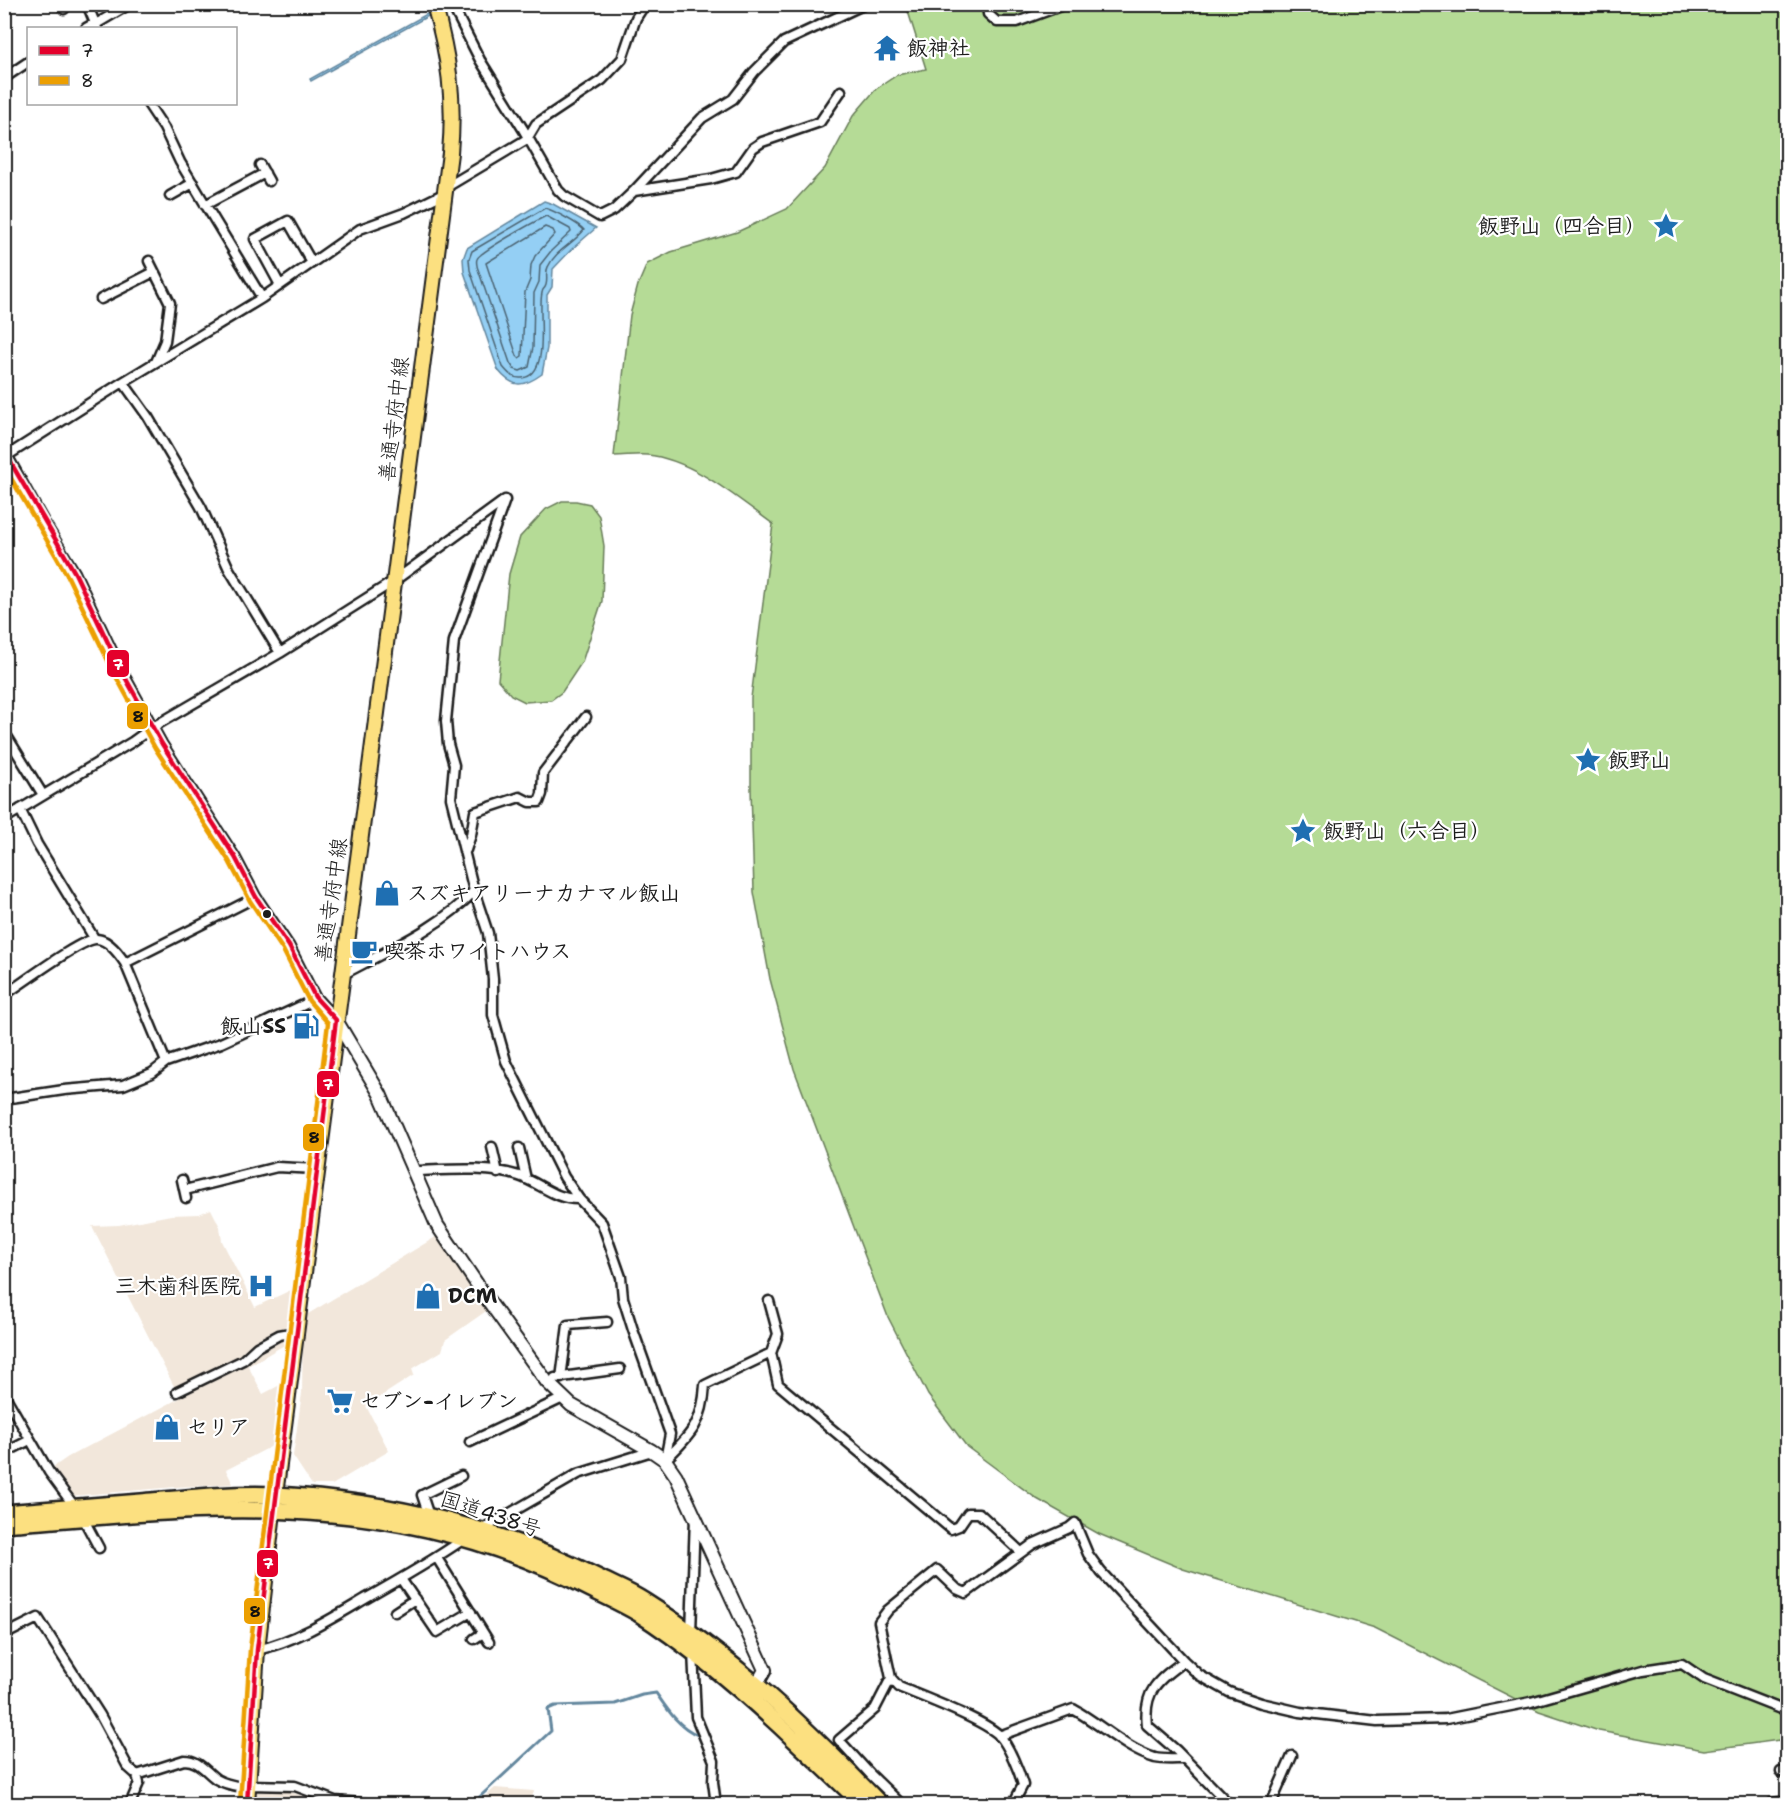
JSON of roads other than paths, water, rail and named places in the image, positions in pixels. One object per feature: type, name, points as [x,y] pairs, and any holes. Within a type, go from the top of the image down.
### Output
[{"type":"highway","name":"国道438号","points":[[4,1524],[184,1498],[275,1495],[331,1499],[386,1507],[480,1530],[568,1562],[642,1600],[691,1633],[880,1804]]},
{"type":"highway","name":"国道438号","points":[[4,1513],[220,1510],[332,1514],[384,1521],[465,1538],[517,1554],[636,1611],[753,1691]]},
{"type":"main road","name":"善通寺府中線","points":[[247,1804],[257,1650],[273,1511],[452,129],[450,66],[434,4]]},
{"type":"street","points":[[87,4],[96,25],[130,4]]},
{"type":"street","points":[[645,4],[636,18],[622,59],[591,89],[536,124],[527,139],[445,191],[404,213],[360,229],[262,298],[6,454],[75,573],[120,668],[153,727],[235,857],[256,897],[289,946],[315,997],[336,1020],[380,1094],[437,1225],[479,1288],[546,1380],[563,1398],[595,1420],[652,1450],[665,1460],[676,1476],[765,1670],[753,1691]]},
{"type":"street","points":[[453,6],[480,60],[564,196],[600,217],[614,210],[634,191],[702,118],[734,99],[754,72],[784,42],[865,4]]},
{"type":"street","points":[[987,4],[988,14],[996,22],[1017,22],[1066,4]]},
{"type":"street","points":[[4,78],[27,63]]},
{"type":"street","points":[[634,191],[711,179],[736,172],[753,148],[762,142],[820,122],[841,91]]},
{"type":"street","points":[[149,105],[164,128],[205,205],[262,298]]},
{"type":"street","points":[[205,205],[267,177],[260,165]]},
{"type":"street","points":[[170,196],[193,183]]},
{"type":"street","points":[[280,285],[255,239],[288,221],[312,263]]},
{"type":"street","points":[[148,261],[170,303],[165,341],[155,362]]},
{"type":"street","points":[[101,299],[154,272]]},
{"type":"street","points":[[123,382],[148,417],[201,507],[229,569],[280,653]]},
{"type":"street","points":[[4,819],[153,727],[280,653],[394,580],[506,500],[458,630],[450,663],[446,721],[448,744],[454,765],[452,798],[474,891],[488,933],[493,979],[493,1014],[506,1061],[564,1177],[579,1199],[602,1223],[621,1276],[623,1298],[633,1330],[670,1434],[665,1460]]},
{"type":"street","points":[[465,851],[471,835],[475,812],[520,797],[530,802],[539,802],[542,794],[543,773],[586,717]]},
{"type":"street","points":[[8,738],[43,795]]},
{"type":"street","points":[[20,809],[37,843],[94,938]]},
{"type":"street","points":[[342,975],[412,938],[465,902],[474,891]]},
{"type":"street","points":[[125,963],[256,897]]},
{"type":"street","points":[[4,995],[69,951],[94,938],[102,940],[118,952],[125,963],[166,1062]]},
{"type":"street","points":[[4,1099],[63,1090],[123,1085],[152,1073],[166,1062],[221,1042],[315,997]]},
{"type":"street","points":[[492,1147],[498,1173]]},
{"type":"street","points":[[519,1148],[526,1179]]},
{"type":"street","points":[[182,1180],[186,1194],[277,1167],[317,1169]]},
{"type":"street","points":[[414,1171],[460,1169],[518,1175],[566,1199],[579,1199]]},
{"type":"street","points":[[769,1301],[778,1334],[771,1353],[778,1384],[951,1528],[960,1526],[968,1513],[979,1514],[1021,1552]]},
{"type":"street","points":[[561,1378],[568,1325],[607,1322]]},
{"type":"street","points":[[177,1392],[243,1360],[257,1347],[279,1335],[296,1332]]},
{"type":"street","points":[[665,1460],[687,1439],[696,1425],[704,1405],[705,1385],[771,1353]]},
{"type":"street","points":[[546,1380],[620,1369]]},
{"type":"street","points":[[4,1394],[49,1472],[79,1513],[99,1548]]},
{"type":"street","points":[[470,1442],[563,1398]]},
{"type":"street","points":[[4,1454],[30,1440]]},
{"type":"street","points":[[257,1650],[281,1644],[306,1630],[328,1622],[437,1558],[465,1538],[578,1474],[652,1450]]},
{"type":"street","points":[[429,1516],[422,1495],[461,1476]]},
{"type":"street","points":[[691,1633],[695,1516]]},
{"type":"street","points":[[1013,1804],[1023,1785],[1020,1773],[999,1736],[979,1723],[899,1686],[891,1678],[879,1622],[888,1610],[937,1570],[957,1589],[966,1593],[1033,1544],[1075,1523],[1088,1554],[1101,1572],[1184,1661],[1199,1675],[1229,1692],[1262,1703],[1300,1712],[1377,1721],[1446,1719],[1531,1702],[1643,1670],[1682,1664],[1704,1679],[1788,1712]]},
{"type":"street","points":[[437,1558],[489,1642]]},
{"type":"street","points":[[401,1579],[437,1632],[471,1612]]},
{"type":"street","points":[[395,1612],[414,1599]]},
{"type":"street","points":[[4,1635],[38,1618],[100,1715],[128,1767],[137,1775],[139,1783],[130,1804]]},
{"type":"street","points":[[474,1639],[483,1633]]},
{"type":"street","points":[[693,1651],[696,1717],[714,1761],[713,1782],[716,1804]]},
{"type":"street","points":[[1184,1661],[1156,1684],[1149,1694],[1145,1709],[1147,1725],[1229,1804]]},
{"type":"street","points":[[891,1678],[875,1709],[839,1740],[861,1789],[900,1803]]},
{"type":"street","points":[[999,1736],[1073,1709],[1132,1747],[1156,1758],[1184,1759]]},
{"type":"street","points":[[1271,1804],[1292,1756]]},
{"type":"street","points":[[137,1775],[184,1760],[192,1760],[215,1779],[224,1783],[249,1787],[295,1786],[335,1801],[374,1804]]},
{"type":"street","points":[[1772,1803],[1788,1802]]},
{"type":"water","points":[[443,5],[448,5],[311,81],[310,79]]},
{"type":"water","points":[[544,201],[596,228],[553,269],[552,287],[547,295],[547,348],[542,374],[530,382],[519,384],[503,376],[498,370],[464,272],[463,259],[467,248]]},
{"type":"waterway","points":[[472,1804],[551,1731],[548,1709],[555,1706],[615,1704],[656,1693],[679,1723],[698,1735],[707,1755]]},
{"type":"place","name":"飯神社","points":[[887,48]]},
{"type":"place","name":"飯野山（四合目）","points":[[1666,226]]},
{"type":"place","name":"飯野山","points":[[1588,760]]},
{"type":"place","name":"飯野山（六合目）","points":[[1303,831]]},
{"type":"place","name":"スズキアリーナカナマル飯山","points":[[387,893]]},
{"type":"place","name":"喫茶ホワイトハウス","points":[[364,951]]},
{"type":"place","name":"飯山SS","points":[[306,1026]]},
{"type":"place","name":"三木歯科医院","points":[[261,1286]]},
{"type":"place","name":"DCM","points":[[428,1296]]},
{"type":"place","name":"セブン-イレブン","points":[[340,1401]]},
{"type":"place","name":"セリア","points":[[167,1427]]}]
